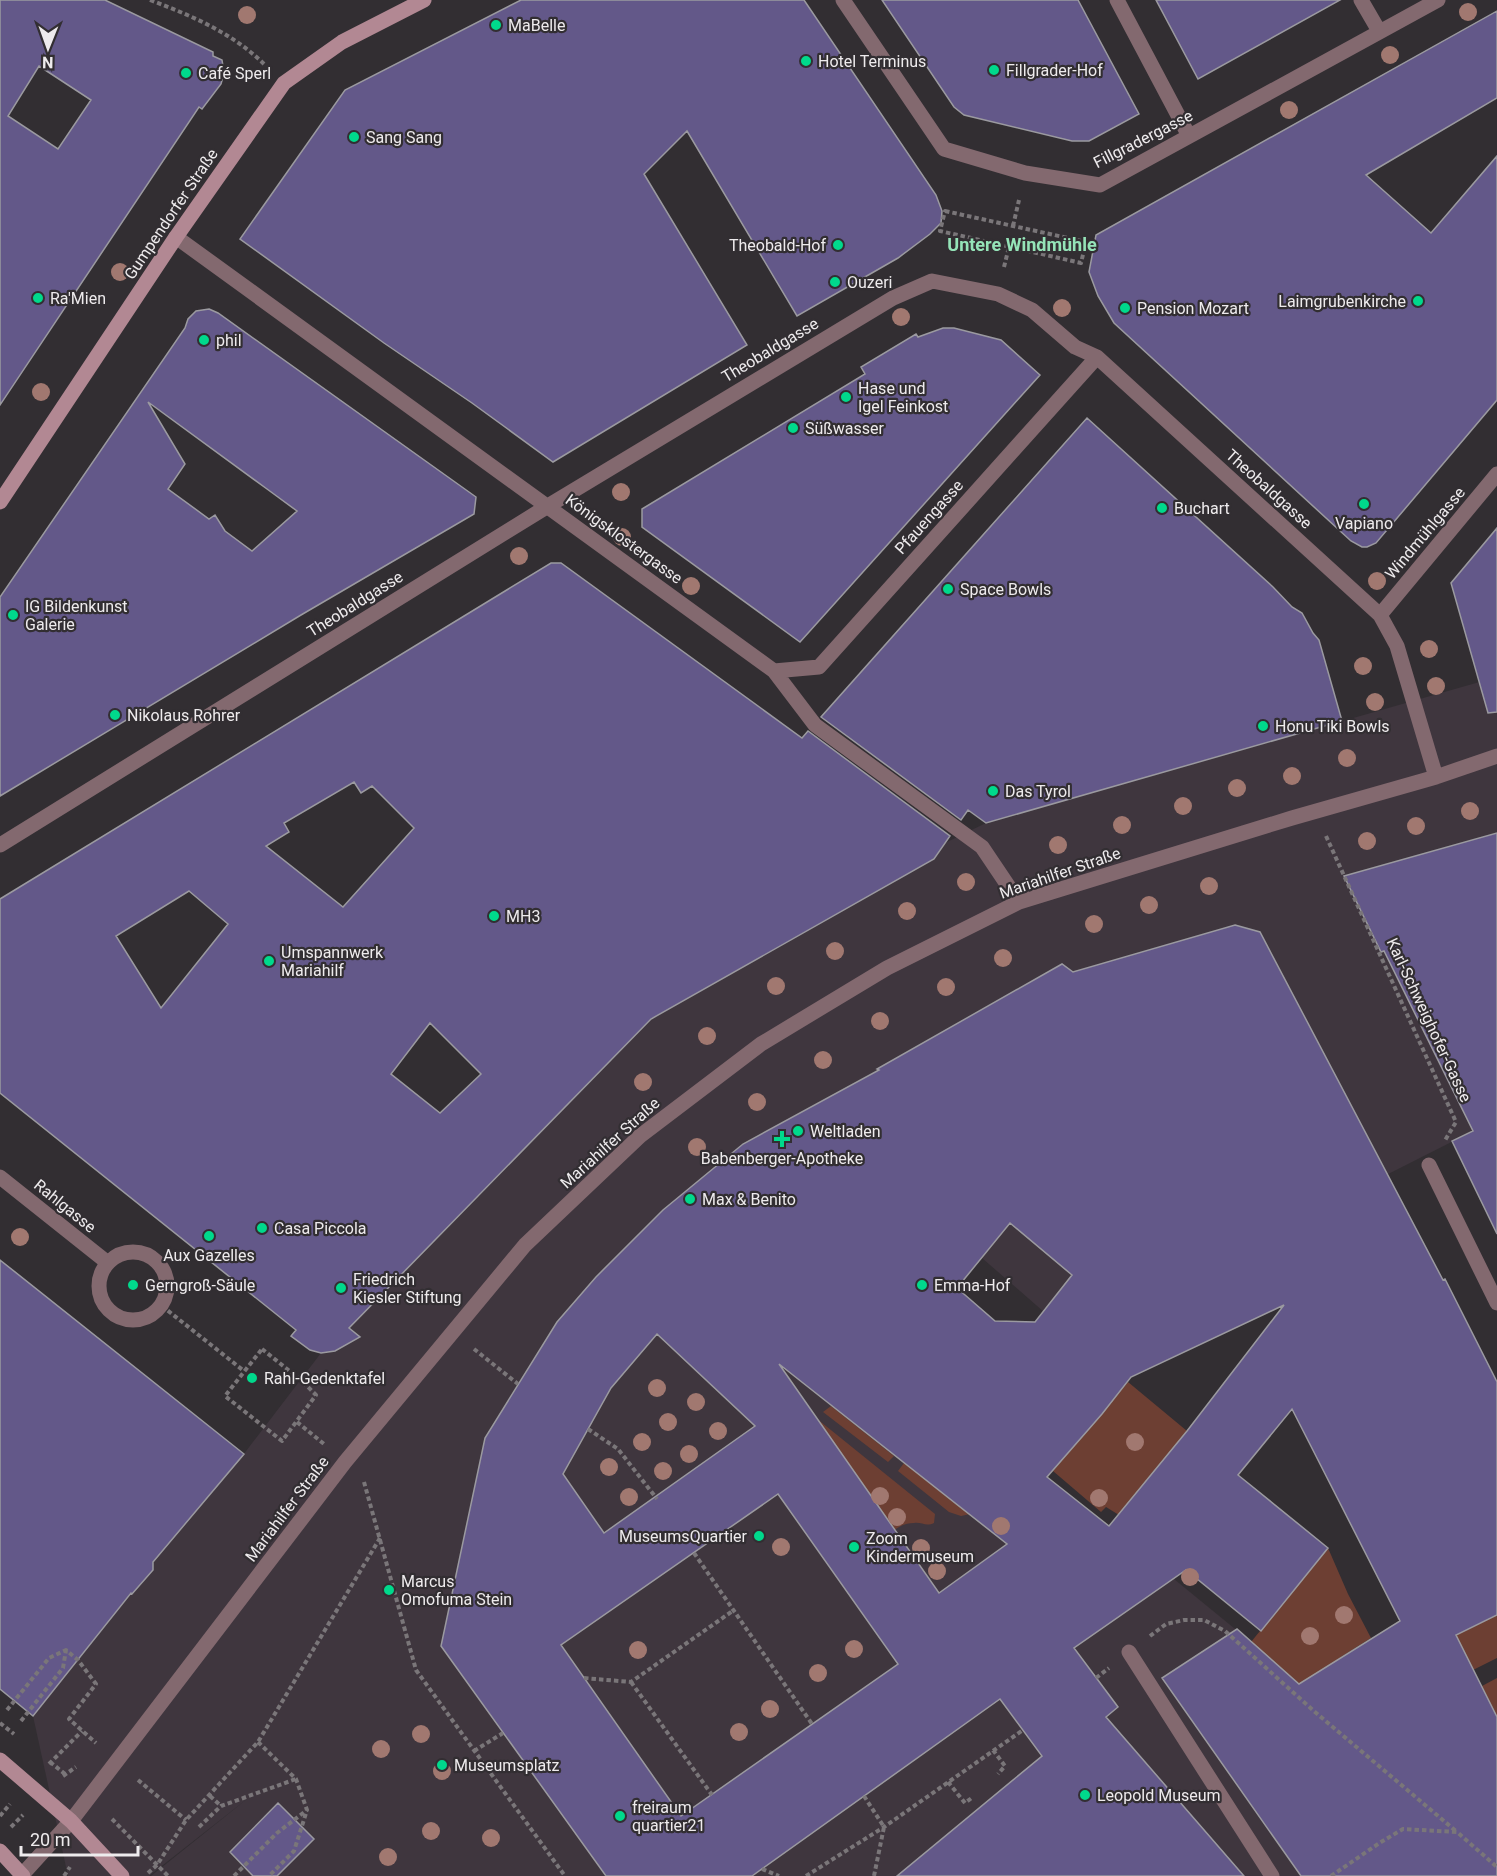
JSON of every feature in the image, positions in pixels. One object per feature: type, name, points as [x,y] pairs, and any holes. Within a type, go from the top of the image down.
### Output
[{"type":"street","name":"Gumpendorfer Straße","points":[[0,502],[176,237],[284,84],[342,42],[404,4],[424,0]]},
{"type":"street","name":"Fillgradergasse","points":[[843,0],[944,149],[1025,173],[1101,184],[1438,0]]},
{"type":"street","points":[[1117,0],[1189,136]]},
{"type":"street","points":[[1361,0],[1379,32]]},
{"type":"street","name":"Königsklostergasse","points":[[176,237],[774,671],[815,725],[982,847],[1020,902]]},
{"type":"street","name":"Theobaldgasse","points":[[0,845],[548,506],[893,298],[932,281],[998,294],[1032,310],[1075,346],[1097,357],[1380,615],[1397,646],[1436,777]]},
{"type":"street","name":"Pfauengasse","points":[[774,671],[819,667],[1097,357]]},
{"type":"street","name":"Windmühlgasse","points":[[1380,615],[1497,474]]},
{"type":"street","name":"Mariahilfer Straße","points":[[22,1876],[71,1821],[345,1462],[525,1245],[640,1136],[687,1100],[761,1044],[877,974],[1020,902],[1315,811],[1436,777],[1497,756]]},
{"type":"street","points":[[1429,1165],[1497,1304]]},
{"type":"street","name":"Rahlgasse","points":[[0,1177],[108,1263]]},
{"type":"street","points":[[127,1252],[142,1253],[155,1259],[168,1280],[168,1292],[162,1306],[144,1319],[130,1321],[115,1316],[105,1307],[99,1293],[101,1273],[108,1263],[127,1252]]},
{"type":"street","points":[[1129,1652],[1272,1876]]},
{"type":"street","points":[[0,1760],[71,1821],[122,1876]]},
{"type":"street","points":[[0,1851],[22,1876]]},
{"type":"path","points":[[150,0],[196,17],[222,32],[261,61],[284,84]]},
{"type":"path","points":[[945,211],[1086,242],[1081,263],[1009,247],[940,231],[945,211]]},
{"type":"path","points":[[1005,260],[1009,247]]},
{"type":"path","name":"Karl-Schweighofer-Gasse","points":[[1315,811],[1456,1122],[1429,1165]]},
{"type":"path","points":[[162,1306],[244,1371]]},
{"type":"path","points":[[453,1332],[518,1384]]},
{"type":"path","points":[[262,1349],[316,1395],[282,1441],[225,1396],[244,1371],[262,1349]]},
{"type":"path","points":[[297,1422],[345,1462]]},
{"type":"path","points":[[588,1429],[618,1449],[657,1499]]},
{"type":"path","points":[[363,1476],[416,1670],[565,1876]]},
{"type":"path","points":[[146,1876],[157,1864],[186,1820],[258,1742],[380,1538]]},
{"type":"path","points":[[694,1553],[812,1724]]},
{"type":"path","points":[[584,1678],[631,1682],[734,1610]]},
{"type":"path","points":[[1096,1678],[1166,1624],[1185,1620],[1204,1620],[1225,1631],[1301,1700],[1497,1867]]},
{"type":"path","points":[[66,1650],[78,1660]]},
{"type":"path","points":[[7,1710],[49,1658],[66,1650]]},
{"type":"path","points":[[21,1721],[63,1668],[66,1650]]},
{"type":"path","points":[[631,1682],[712,1795]]},
{"type":"path","points":[[806,1876],[884,1827],[1023,1730]]},
{"type":"path","points":[[474,1751],[503,1733]]},
{"type":"path","points":[[258,1742],[296,1779],[307,1810],[294,1851],[269,1876]]},
{"type":"path","points":[[993,1750],[1005,1766],[998,1774]]},
{"type":"path","points":[[65,1774],[168,1876]]},
{"type":"path","points":[[199,1827],[221,1806],[296,1779]]},
{"type":"path","points":[[948,1782],[965,1803],[973,1797]]},
{"type":"path","points":[[210,1796],[221,1806]]},
{"type":"path","points":[[864,1796],[884,1827],[874,1876]]},
{"type":"path","points":[[234,1876],[277,1833],[307,1810]]},
{"type":"path","points":[[1331,1876],[1403,1829],[1457,1832]]},
{"type":"path","points":[[762,1869],[779,1876]]},
{"type":"shaded area","points":[[1497,677],[1497,1119],[1119,1310],[1044,1312],[982,1258],[924,1199],[708,1173],[663,1210],[726,1266],[1068,1547],[1108,1525],[1319,1701],[1497,1876],[151,1876],[252,1795],[149,1876],[68,1876],[33,1716],[131,1593],[153,1570],[153,1562],[240,1459],[321,1353],[335,1351],[354,1333],[349,1328],[651,1019],[934,859],[945,843],[986,823]]},
{"type":"shaded area","points":[[1128,1382],[1187,1431],[1119,1515],[1106,1507],[1101,1512],[1053,1471]]},
{"type":"shaded area","points":[[831,1406],[894,1456],[888,1462],[823,1412]]},
{"type":"shaded area","points":[[816,1418],[935,1514],[934,1523],[929,1525],[908,1524],[894,1530]]},
{"type":"shaded area","points":[[904,1463],[961,1508],[985,1483],[970,1514],[961,1516],[949,1512],[898,1471]]},
{"type":"shaded area","points":[[1328,1548],[1371,1638],[1341,1657],[1319,1701],[1251,1642]]},
{"type":"shaded area","points":[[1497,1615],[1497,1658],[1473,1670],[1456,1635]]},
{"type":"shaded area","points":[[1497,1678],[1497,1717],[1482,1686]]},
{"type":"building","points":[[0,0],[105,0],[213,52],[213,56],[222,60],[224,73],[221,84],[202,109],[199,107],[0,405]],"holes":[[[39,66],[91,100],[58,149],[8,116]]]},
{"type":"building","points":[[521,0],[804,0],[936,195],[942,211],[941,223],[898,258],[797,316],[687,131],[644,174],[747,345],[553,462],[240,239],[345,90]]},
{"type":"building","name":"Fillgrader-Hof","points":[[882,0],[1078,0],[1139,114],[1089,141],[1072,141],[964,115],[954,107]]},
{"type":"building","points":[[1156,0],[1340,0],[1198,79]]},
{"type":"building","points":[[1497,11],[1497,98],[1366,175],[1431,233],[1497,156],[1497,400],[1376,543],[1362,547],[1351,541],[1114,323],[1098,296],[1089,272],[1096,235]]},
{"type":"building","points":[[209,309],[218,313],[476,497],[474,514],[0,796],[0,597],[185,328],[188,319],[196,311]],"holes":[[[148,402],[297,511],[252,551],[225,531],[215,515],[209,519],[168,489],[185,464]]]},
{"type":"building","points":[[943,328],[954,328],[1001,340],[1040,375],[800,642],[642,527],[642,509],[865,374],[861,367],[916,334],[918,337]]},
{"type":"building","points":[[1087,418],[1273,587],[1292,607],[1302,613],[1319,640],[1342,721],[986,823],[968,810],[961,820],[821,717]]},
{"type":"building","points":[[1497,528],[1497,712],[1488,713],[1451,583]]},
{"type":"building","points":[[551,563],[561,563],[802,738],[808,731],[950,836],[934,859],[651,1019],[349,1328],[360,1337],[335,1351],[321,1353],[310,1350],[291,1336],[296,1330],[0,1093],[0,899]],"holes":[[[354,782],[361,793],[372,786],[414,828],[343,907],[266,846],[289,832],[284,823]],[[189,891],[228,924],[161,1008],[116,936]],[[430,1023],[481,1074],[440,1113],[391,1074]]]},
{"type":"building","points":[[1497,833],[1497,1234],[1452,1141],[1473,1131],[1384,951],[1381,952],[1344,876]]},
{"type":"building","points":[[1235,925],[1260,932],[1443,1280],[1445,1279],[1497,1382],[1497,1615],[1456,1635],[1497,1717],[1497,1876],[1301,1876],[1162,1678],[1237,1629],[1299,1684],[1400,1621],[1292,1409],[1238,1475],[1328,1548],[1261,1631],[1186,1570],[1074,1648],[1118,1707],[1106,1717],[1244,1876],[897,1876],[1042,1756],[1000,1699],[752,1876],[606,1876],[441,1646],[485,1438],[557,1322],[596,1277],[663,1210],[743,1144],[879,1070],[877,1069],[1062,964],[1073,972]],"holes":[[[1010,1223],[1072,1275],[1035,1322],[995,1321],[957,1288]],[[1284,1305],[1187,1431],[1109,1526],[1047,1477],[1131,1377]],[[657,1334],[755,1426],[604,1533],[563,1474],[611,1388]],[[779,1364],[1007,1544],[939,1593]],[[778,1494],[898,1664],[681,1816],[561,1645]]]},
{"type":"building","points":[[0,1260],[244,1454],[153,1562],[153,1570],[131,1593],[33,1716],[0,1689]]},
{"type":"building","points":[[278,1803],[314,1839],[277,1876],[253,1876],[230,1852]]},
{"type":"place","name":"MaBelle","points":[[496,25]]},
{"type":"place","name":"Hotel Terminus","points":[[806,61]]},
{"type":"place","name":"Fillgrader-Hof","points":[[994,70]]},
{"type":"place","name":"Café Sperl","points":[[186,73]]},
{"type":"place","name":"Sang Sang","points":[[354,137]]},
{"type":"place","name":"Theobald-Hof","points":[[838,245]]},
{"type":"place","name":"Ouzeri","points":[[835,282]]},
{"type":"place","name":"Ra'Mien","points":[[38,298]]},
{"type":"place","name":"Laimgrubenkirche","points":[[1418,301]]},
{"type":"place","name":"Pension Mozart","points":[[1125,308]]},
{"type":"place","name":"phil","points":[[204,340]]},
{"type":"place","name":"Hase und Igel Feinkost","points":[[846,397]]},
{"type":"place","name":"Süßwasser","points":[[793,428]]},
{"type":"place","name":"Vapiano","points":[[1364,504]]},
{"type":"place","name":"Buchart","points":[[1162,508]]},
{"type":"place","name":"Space Bowls","points":[[948,589]]},
{"type":"place","name":"IG Bildenkunst Galerie","points":[[13,615]]},
{"type":"place","name":"Nikolaus Rohrer","points":[[115,715]]},
{"type":"place","name":"Honu Tiki Bowls","points":[[1263,726]]},
{"type":"place","name":"Das Tyrol","points":[[993,791]]},
{"type":"place","name":"MH3","points":[[494,916]]},
{"type":"place","name":"Umspannwerk Mariahilf","points":[[269,961]]},
{"type":"place","name":"Weltladen","points":[[798,1131]]},
{"type":"place","name":"Babenberger-Apotheke","points":[[782,1139]]},
{"type":"place","name":"Max & Benito","points":[[690,1199]]},
{"type":"place","name":"Casa Piccola","points":[[262,1228]]},
{"type":"place","name":"Aux Gazelles","points":[[209,1236]]},
{"type":"place","name":"Gerngroß-Säule","points":[[133,1285]]},
{"type":"place","name":"Emma-Hof","points":[[922,1285]]},
{"type":"place","name":"Friedrich Kiesler Stiftung","points":[[341,1288]]},
{"type":"place","name":"Rahl-Gedenktafel","points":[[252,1378]]},
{"type":"place","name":"MuseumsQuartier","points":[[759,1536]]},
{"type":"place","name":"Zoom Kindermuseum","points":[[854,1547]]},
{"type":"place","name":"Marcus Omofuma Stein","points":[[389,1590]]},
{"type":"place","name":"Museumsplatz","points":[[442,1765]]},
{"type":"place","name":"Leopold Museum","points":[[1085,1795]]},
{"type":"place","name":"freiraum quartier21","points":[[620,1816]]},
{"type":"district","name":"Untere Windmühle","points":[[1022,244]]}]
